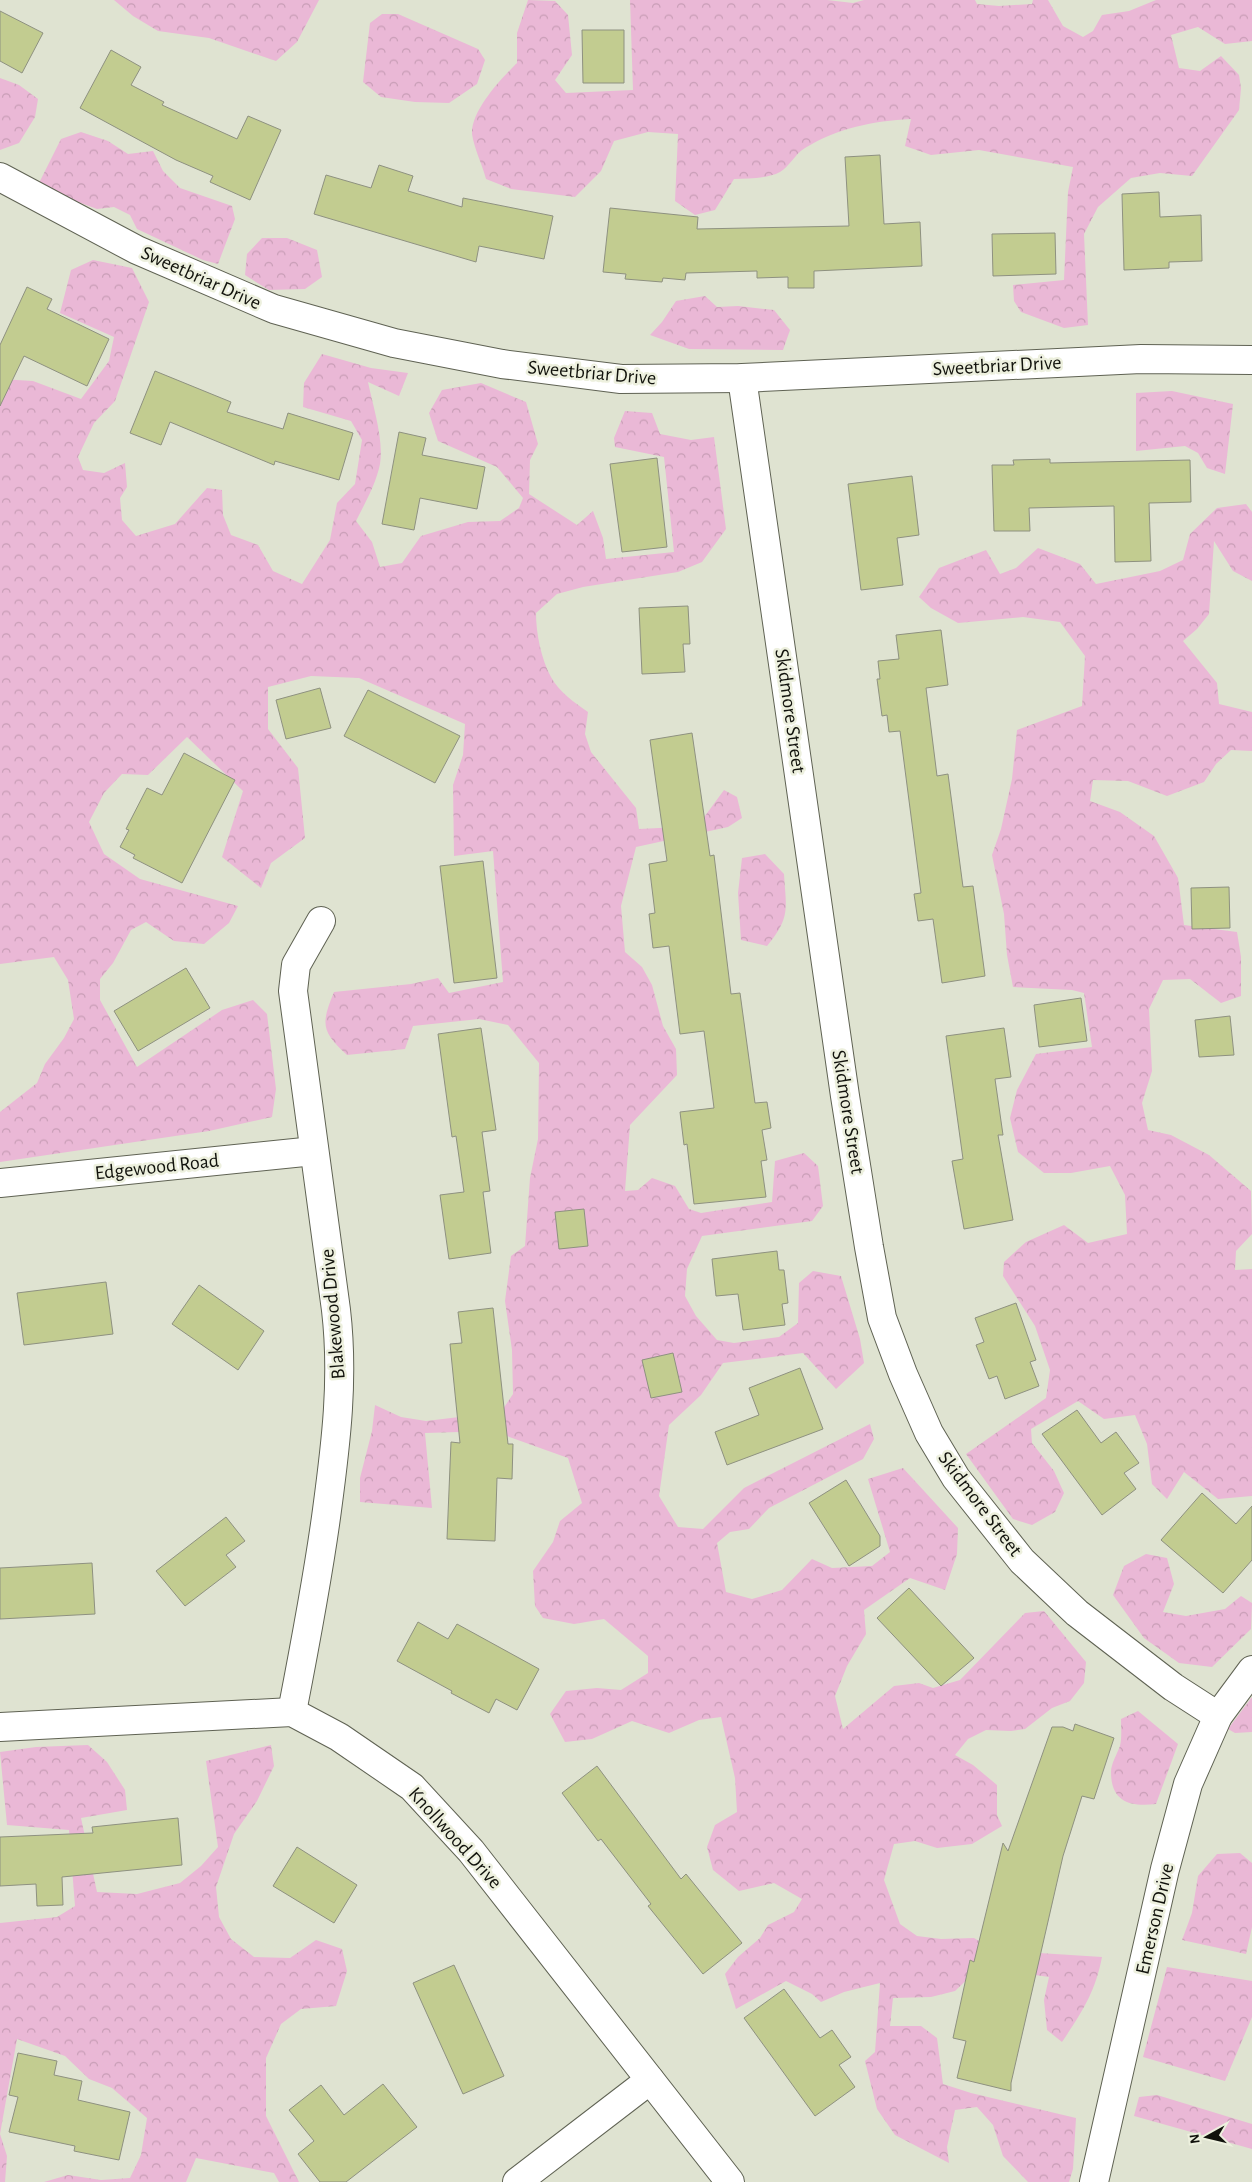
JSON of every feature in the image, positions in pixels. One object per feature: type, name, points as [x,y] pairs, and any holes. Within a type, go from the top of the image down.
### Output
[{"type":"street","name":"Sweetbriar Drive","points":[[0,177],[137,250],[274,310],[394,344],[502,364],[622,379],[742,378],[1142,359],[1252,360]]},
{"type":"street","name":"Skidmore Street","points":[[742,378],[845,1096],[882,1318],[903,1374],[929,1433],[956,1478],[1027,1566],[1076,1613],[1173,1687],[1218,1716]]},
{"type":"street","name":"Blakewood Drive","points":[[292,1712],[318,1576],[337,1434],[341,1382],[340,1339],[293,991],[296,966],[321,921]]},
{"type":"street","name":"Edgewood Road","points":[[0,1183],[314,1151]]},
{"type":"street","name":"Emerson Drive","points":[[1094,2182],[1165,1869],[1188,1784],[1218,1716],[1252,1670]]},
{"type":"street","points":[[0,1726],[292,1712]]},
{"type":"street","name":"Knollwood Drive","points":[[292,1712],[340,1737],[412,1787],[471,1851],[730,2182]]},
{"type":"street","points":[[517,2182],[650,2080]]},
{"type":"green space","points":[[114,0],[319,0],[297,42],[276,61],[209,38],[158,31],[133,16]]},
{"type":"green space","points":[[528,0],[555,1],[568,15],[572,55],[555,80],[566,93],[633,90],[630,0],[827,0],[853,3],[864,0],[975,0],[977,4],[999,6],[1032,4],[1033,0],[1048,0],[1063,26],[1083,37],[1093,31],[1102,15],[1129,11],[1156,0],[1252,0],[1252,41],[1225,44],[1198,27],[1171,35],[1179,68],[1200,71],[1221,56],[1239,75],[1241,88],[1239,110],[1192,176],[1160,173],[1131,178],[1098,207],[1084,234],[1088,325],[1064,328],[1021,312],[1014,301],[1013,285],[1064,280],[1068,192],[1073,167],[979,150],[931,155],[905,146],[911,119],[869,124],[830,135],[805,148],[780,172],[763,177],[734,179],[715,210],[695,215],[675,201],[678,134],[648,132],[614,141],[601,171],[575,197],[511,189],[486,179],[473,139],[473,125],[488,95],[517,63],[517,33]]},
{"type":"green space","points":[[382,14],[398,14],[478,49],[485,60],[477,84],[449,103],[415,102],[381,97],[363,82],[370,23]]},
{"type":"green space","points":[[0,78],[19,85],[38,99],[35,117],[19,143],[0,150]]},
{"type":"green space","points":[[81,132],[108,141],[128,154],[153,151],[163,171],[180,188],[232,206],[235,219],[218,264],[203,260],[137,229],[130,215],[114,207],[97,209],[37,187],[61,139]]},
{"type":"green space","points":[[262,238],[287,238],[317,250],[322,277],[305,289],[269,290],[245,275],[247,254]]},
{"type":"green space","points":[[93,260],[132,268],[149,302],[115,401],[94,423],[78,457],[83,470],[104,473],[125,463],[127,487],[120,498],[122,520],[136,536],[175,524],[207,488],[222,490],[223,515],[231,535],[258,545],[273,571],[302,584],[330,540],[337,503],[355,484],[362,440],[351,421],[303,407],[304,383],[322,354],[371,368],[408,373],[399,396],[368,382],[381,444],[381,455],[376,479],[356,521],[372,542],[380,567],[402,563],[421,536],[468,522],[500,521],[519,508],[523,498],[497,467],[438,441],[429,413],[442,390],[481,383],[526,402],[538,444],[530,460],[529,494],[577,525],[593,511],[603,538],[606,559],[674,552],[664,457],[615,447],[614,438],[625,411],[652,413],[660,434],[691,440],[714,437],[726,529],[702,562],[678,572],[583,587],[557,594],[536,613],[540,646],[547,670],[563,692],[588,712],[585,734],[591,752],[636,808],[639,829],[679,827],[702,820],[724,790],[737,797],[742,818],[728,827],[636,847],[621,906],[625,952],[642,967],[652,985],[663,1026],[676,1049],[677,1075],[630,1125],[625,1191],[638,1190],[652,1178],[675,1186],[689,1209],[701,1213],[772,1202],[775,1161],[804,1153],[818,1166],[823,1206],[812,1221],[702,1236],[687,1269],[685,1296],[696,1316],[717,1340],[734,1343],[779,1337],[798,1323],[799,1283],[813,1271],[841,1276],[860,1339],[864,1363],[836,1389],[803,1353],[723,1363],[701,1395],[669,1425],[659,1496],[678,1527],[703,1529],[744,1488],[870,1424],[874,1439],[863,1459],[769,1508],[749,1529],[730,1532],[717,1543],[726,1592],[752,1599],[782,1590],[812,1559],[832,1568],[872,1566],[890,1552],[868,1479],[903,1468],[958,1528],[957,1554],[945,1590],[910,1578],[864,1610],[866,1634],[847,1666],[835,1696],[843,1729],[894,1686],[919,1683],[933,1688],[960,1680],[1025,1613],[1044,1611],[1086,1662],[1084,1683],[1070,1701],[1052,1708],[1025,1729],[1011,1731],[986,1730],[968,1739],[955,1755],[973,1765],[997,1785],[997,1815],[1002,1826],[972,1844],[937,1848],[915,1841],[894,1844],[884,1880],[900,1924],[917,1936],[941,1939],[974,1938],[994,1950],[1102,1957],[1092,1992],[1062,2042],[1047,2030],[1044,2000],[1049,1977],[980,1967],[955,1991],[931,1997],[893,1998],[890,2026],[921,2026],[937,2038],[943,2084],[971,2093],[1076,2118],[1073,2169],[1069,2182],[1028,2182],[1003,2156],[993,2125],[977,2107],[955,2110],[947,2147],[949,2163],[895,2135],[877,2109],[865,2061],[875,2052],[880,1983],[844,1992],[821,2002],[812,1994],[786,1981],[736,2009],[725,1974],[738,1957],[760,1938],[768,1925],[794,1912],[802,1899],[774,1883],[739,1891],[713,1870],[707,1847],[715,1825],[737,1812],[735,1778],[721,1717],[699,1720],[669,1733],[632,1721],[592,1739],[565,1742],[550,1714],[566,1691],[597,1688],[621,1690],[648,1673],[648,1656],[604,1619],[574,1624],[543,1618],[535,1606],[533,1571],[553,1542],[560,1521],[582,1503],[568,1458],[493,1431],[425,1433],[432,1508],[360,1502],[360,1478],[372,1431],[375,1405],[401,1417],[426,1421],[501,1412],[513,1394],[512,1350],[505,1301],[511,1256],[525,1246],[530,1178],[538,1139],[539,1063],[508,1025],[479,1019],[413,1026],[405,1049],[347,1055],[332,1040],[326,1026],[327,1012],[334,992],[411,984],[438,978],[449,993],[503,982],[493,851],[454,856],[453,785],[463,755],[465,724],[359,678],[311,676],[268,687],[268,729],[298,768],[305,838],[271,863],[261,888],[222,857],[243,791],[187,737],[148,775],[122,774],[104,793],[89,822],[104,854],[140,879],[238,906],[229,923],[204,944],[174,941],[146,922],[131,930],[113,963],[100,979],[100,1000],[137,1067],[222,1010],[253,1000],[267,1014],[276,1089],[272,1117],[209,1131],[0,1162],[0,1112],[37,1083],[45,1064],[64,1038],[74,1019],[68,980],[54,957],[0,964],[0,379],[33,381],[81,399],[109,361],[114,337],[60,313],[71,270]]},
{"type":"green space","points":[[705,296],[717,307],[738,306],[774,310],[790,330],[783,350],[689,349],[650,335],[662,322],[676,301]]},
{"type":"green space","points":[[1172,391],[1233,404],[1225,474],[1207,468],[1198,453],[1185,446],[1136,451],[1136,393]]},
{"type":"green space","points":[[1246,504],[1252,512],[1252,581],[1233,571],[1214,541],[1209,614],[1197,629],[1183,641],[1217,683],[1219,704],[1252,712],[1252,751],[1231,750],[1216,764],[1204,782],[1167,796],[1128,781],[1093,780],[1090,801],[1120,812],[1154,836],[1178,878],[1184,925],[1237,932],[1241,957],[1241,996],[1221,1003],[1190,979],[1163,980],[1149,1009],[1152,1071],[1142,1103],[1148,1130],[1171,1135],[1209,1155],[1251,1191],[1252,1234],[1236,1251],[1235,1270],[1252,1269],[1252,1496],[1218,1499],[1184,1472],[1167,1499],[1152,1484],[1147,1444],[1135,1415],[1104,1419],[1078,1401],[1031,1429],[1032,1443],[1054,1471],[1064,1493],[1055,1512],[1032,1525],[1013,1519],[966,1454],[1046,1398],[1050,1370],[1035,1326],[1003,1276],[1004,1262],[1026,1242],[1064,1225],[1088,1243],[1127,1234],[1125,1195],[1110,1166],[1071,1173],[1044,1173],[1018,1152],[1010,1118],[1017,1090],[1036,1054],[1092,1047],[1084,993],[1072,990],[1013,987],[1007,955],[1004,914],[992,855],[1001,829],[1012,779],[1017,730],[1082,706],[1085,656],[1060,622],[1023,617],[958,623],[931,608],[919,597],[939,568],[986,550],[1000,574],[1016,568],[1038,548],[1080,564],[1096,584],[1160,571],[1183,560],[1190,534],[1217,508]]},
{"type":"green space","points":[[765,854],[784,874],[786,904],[780,927],[767,946],[741,940],[738,893],[742,858]]},
{"type":"green space","points":[[1146,1554],[1167,1558],[1174,1584],[1163,1612],[1186,1616],[1225,1609],[1241,1596],[1252,1603],[1251,1629],[1212,1667],[1179,1663],[1144,1638],[1113,1595],[1124,1566]]},
{"type":"green space","points":[[1252,1697],[1252,1732],[1235,1733],[1228,1729]]},
{"type":"green space","points":[[1138,1711],[1178,1744],[1156,1804],[1130,1803],[1124,1800],[1114,1790],[1112,1782],[1111,1769],[1121,1743],[1121,1719]]},
{"type":"green space","points":[[88,1745],[107,1762],[125,1790],[127,1810],[81,1818],[97,1892],[137,1894],[180,1883],[201,1866],[218,1847],[206,1761],[271,1745],[274,1766],[257,1801],[234,1834],[216,1887],[219,1917],[231,1939],[254,1957],[290,1958],[316,1940],[342,1949],[347,1971],[336,2006],[301,2009],[281,2024],[266,2058],[266,2116],[299,2182],[279,2182],[274,2173],[196,2158],[186,2182],[44,2182],[68,2175],[101,2180],[130,2178],[141,2155],[147,2118],[112,2088],[89,2079],[65,2056],[17,2039],[0,2134],[0,1923],[57,1917],[75,1906],[69,1830],[7,1825],[0,1752],[36,1747]]},
{"type":"green space","points":[[1240,1853],[1252,1863],[1252,1927],[1246,1954],[1182,1940],[1192,1913],[1198,1876],[1217,1854]]},
{"type":"green space","points":[[1167,1967],[1252,1981],[1252,2017],[1225,2081],[1143,2057]]},
{"type":"green space","points":[[1157,2095],[1252,2124],[1252,2149],[1134,2116],[1139,2097]]},
{"type":"green space","points":[[0,2134],[7,2156],[5,2182],[0,2182]]},
{"type":"building","points":[[0,11],[43,33],[22,73],[0,61]]},
{"type":"building","points":[[582,30],[624,30],[624,83],[583,83]]},
{"type":"building","points":[[111,50],[141,67],[131,85],[164,102],[162,105],[237,139],[248,116],[281,130],[250,200],[210,182],[213,176],[176,160],[80,108]]},
{"type":"building","points":[[880,155],[884,224],[920,222],[922,266],[814,271],[814,288],[788,288],[788,277],[757,278],[757,271],[686,273],[685,280],[663,278],[662,282],[625,279],[626,274],[603,272],[610,208],[698,217],[697,229],[849,226],[845,157]]},
{"type":"building","points":[[379,165],[413,176],[408,191],[462,207],[463,198],[553,216],[544,259],[479,246],[476,262],[314,214],[326,175],[371,188]]},
{"type":"building","points":[[1159,192],[1160,217],[1201,215],[1202,261],[1169,262],[1169,268],[1124,270],[1122,194]]},
{"type":"building","points":[[1055,233],[1056,274],[993,276],[992,234]]},
{"type":"building","points":[[27,287],[52,299],[47,309],[109,339],[87,386],[24,356],[0,406],[0,345]]},
{"type":"building","points":[[155,371],[231,402],[227,412],[283,429],[288,413],[353,433],[339,480],[275,461],[274,465],[170,422],[161,445],[130,433]]},
{"type":"building","points":[[399,432],[426,438],[422,455],[485,467],[477,509],[420,498],[414,530],[382,524]]},
{"type":"building","points":[[657,458],[667,547],[622,552],[610,464]]},
{"type":"building","points":[[1050,459],[1050,463],[1190,460],[1191,502],[1149,503],[1151,561],[1115,562],[1114,506],[1029,508],[1030,531],[994,531],[992,465],[1014,465],[1013,460]]},
{"type":"building","points":[[912,476],[919,535],[897,538],[903,585],[861,590],[848,484]]},
{"type":"building","points":[[688,606],[690,644],[683,644],[685,672],[642,674],[639,608]]},
{"type":"building","points":[[941,630],[948,685],[926,688],[937,776],[948,774],[963,887],[973,886],[985,976],[942,983],[933,919],[918,921],[914,894],[921,893],[900,731],[889,732],[887,715],[882,716],[877,679],[880,679],[878,661],[899,659],[896,635]]},
{"type":"building","points":[[320,688],[331,728],[286,739],[276,700]]},
{"type":"building","points":[[368,690],[460,736],[435,783],[344,736]]},
{"type":"building","points":[[692,733],[710,856],[714,855],[731,994],[740,993],[755,1103],[767,1102],[771,1128],[762,1130],[767,1160],[761,1161],[766,1197],[694,1204],[687,1144],[684,1145],[680,1112],[714,1108],[704,1031],[680,1034],[669,946],[653,948],[649,914],[655,913],[649,864],[667,861],[650,740]]},
{"type":"building","points":[[184,753],[235,780],[182,883],[133,858],[135,855],[120,847],[129,830],[126,829],[147,788],[162,795]]},
{"type":"building","points":[[483,861],[497,978],[454,983],[440,866]]},
{"type":"building","points":[[1229,887],[1230,928],[1192,929],[1191,888]]},
{"type":"building","points":[[186,968],[210,1008],[138,1051],[114,1011]]},
{"type":"building","points":[[1081,998],[1087,1041],[1039,1047],[1034,1005]]},
{"type":"building","points":[[1230,1016],[1234,1055],[1199,1057],[1195,1020]]},
{"type":"building","points":[[481,1028],[496,1130],[482,1132],[490,1191],[483,1192],[491,1253],[449,1259],[440,1195],[464,1192],[456,1136],[452,1137],[438,1034]]},
{"type":"building","points":[[1004,1028],[1011,1077],[995,1079],[1003,1135],[998,1135],[1013,1220],[964,1229],[952,1161],[963,1159],[946,1036]]},
{"type":"building","points":[[584,1209],[588,1246],[559,1249],[555,1212]]},
{"type":"building","points":[[777,1251],[779,1270],[784,1270],[788,1303],[782,1304],[785,1325],[743,1330],[738,1294],[716,1296],[712,1259]]},
{"type":"building","points":[[106,1282],[113,1334],[24,1345],[17,1293]]},
{"type":"building","points":[[199,1285],[264,1331],[238,1370],[172,1324]]},
{"type":"building","points":[[1016,1303],[1036,1360],[1030,1362],[1039,1386],[1005,1399],[997,1376],[989,1379],[976,1345],[984,1342],[975,1318]]},
{"type":"building","points":[[493,1308],[508,1444],[513,1444],[512,1479],[497,1478],[495,1541],[447,1539],[451,1442],[460,1443],[450,1344],[462,1343],[458,1312]]},
{"type":"building","points":[[673,1353],[682,1392],[651,1398],[642,1360]]},
{"type":"building","points":[[800,1368],[823,1429],[727,1465],[715,1432],[759,1415],[749,1388]]},
{"type":"building","points":[[1077,1410],[1101,1443],[1116,1432],[1139,1463],[1124,1473],[1136,1489],[1102,1515],[1042,1434]]},
{"type":"building","points":[[846,1480],[880,1536],[880,1546],[849,1566],[809,1503]]},
{"type":"building","points":[[1202,1493],[1236,1524],[1252,1506],[1252,1560],[1223,1593],[1161,1540]]},
{"type":"building","points":[[226,1517],[245,1541],[226,1555],[236,1567],[185,1606],[156,1571]]},
{"type":"building","points":[[92,1563],[95,1614],[0,1619],[0,1568]]},
{"type":"building","points":[[909,1588],[974,1658],[941,1686],[877,1618]]},
{"type":"building","points":[[418,1622],[448,1639],[457,1624],[539,1669],[517,1710],[496,1699],[489,1713],[397,1661]]},
{"type":"building","points":[[1075,1724],[1114,1738],[1094,1799],[1082,1796],[1063,1856],[1011,2083],[1011,2091],[957,2078],[966,2041],[953,2038],[970,1960],[974,1962],[1003,1843],[1008,1851],[1052,1727],[1063,1727],[1073,1731]]},
{"type":"building","points":[[597,1766],[681,1879],[686,1874],[742,1943],[703,1974],[648,1906],[651,1904],[601,1839],[598,1841],[562,1793]]},
{"type":"building","points":[[178,1818],[182,1865],[62,1877],[63,1905],[37,1906],[36,1884],[0,1886],[0,1837],[93,1833],[92,1827]]},
{"type":"building","points":[[297,1847],[357,1885],[334,1923],[273,1886]]},
{"type":"building","points":[[454,1965],[504,2076],[463,2094],[413,1983]]},
{"type":"building","points":[[784,1989],[820,2038],[832,2030],[851,2057],[839,2065],[855,2087],[815,2116],[744,2018]]},
{"type":"building","points":[[18,2053],[57,2061],[54,2075],[82,2081],[78,2100],[130,2112],[119,2160],[74,2151],[75,2146],[9,2132],[18,2097],[9,2095]]},
{"type":"building","points":[[383,2084],[417,2127],[346,2182],[320,2182],[298,2154],[314,2141],[289,2110],[321,2085],[344,2115]]}]
